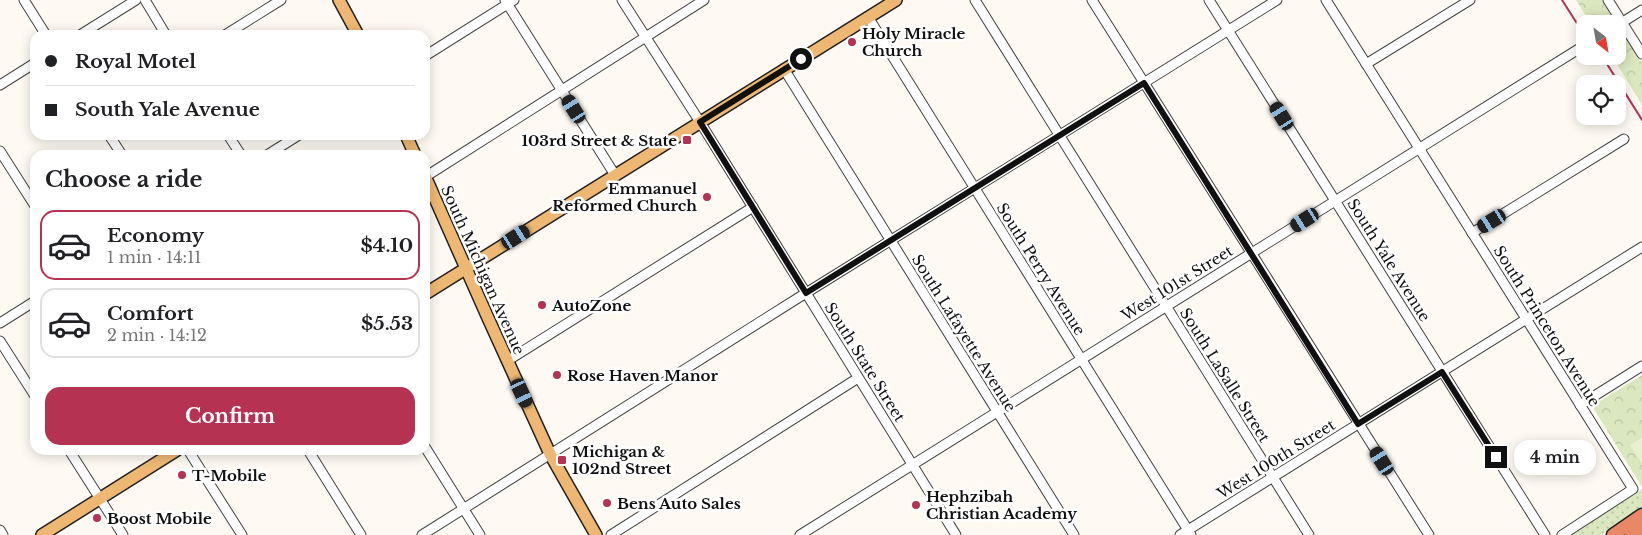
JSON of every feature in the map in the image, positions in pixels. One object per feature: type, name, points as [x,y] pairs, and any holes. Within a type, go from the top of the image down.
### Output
[{"type":"highway","points":[[1613,535],[1642,516]]},
{"type":"highway","points":[[1631,535],[1642,528]]},
{"type":"main road","points":[[339,0],[355,30]]},
{"type":"main road","points":[[430,291],[896,0]]},
{"type":"main road","name":"South Michigan Avenue","points":[[430,188],[550,454],[596,535]]},
{"type":"main road","points":[[42,535],[169,455]]},
{"type":"street","points":[[24,0],[43,30]]},
{"type":"street","points":[[88,30],[136,0]]},
{"type":"street","points":[[145,0],[163,30]]},
{"type":"street","points":[[234,30],[281,0]]},
{"type":"street","name":"South State Street","points":[[622,0],[700,122],[956,535]]},
{"type":"street","points":[[430,174],[704,0]]},
{"type":"street","name":"South LaSalle Street","points":[[975,0],[1309,535]]},
{"type":"street","points":[[1092,0],[1428,535]]},
{"type":"street","name":"South Yale Avenue","points":[[1209,0],[1545,535]]},
{"type":"street","points":[[422,535],[1277,0]]},
{"type":"street","name":"South Princeton Avenue","points":[[1326,0],[1633,489],[1562,535]]},
{"type":"street","points":[[1366,64],[1470,0]]},
{"type":"street","points":[[1608,0],[1616,15]]},
{"type":"street","points":[[430,53],[509,1],[615,175]]},
{"type":"street","points":[[1626,20],[1642,10]]},
{"type":"street","name":"South Perry Avenue","points":[[868,17],[1081,359],[1186,533]]},
{"type":"street","points":[[1626,32],[1642,54]]},
{"type":"street","name":"West 101st Street","points":[[800,535],[1576,51]]},
{"type":"street","points":[[0,85],[30,66]]},
{"type":"street","name":"South Lafayette Avenue","points":[[784,69],[1074,535]]},
{"type":"street","points":[[1472,233],[1624,139]]},
{"type":"street","points":[[275,150],[291,140]]},
{"type":"street","points":[[0,151],[30,198]]},
{"type":"street","points":[[507,361],[753,207]]},
{"type":"street","name":"West 100th Street","points":[[1186,533],[1642,247]]},
{"type":"street","points":[[0,323],[30,304]]},
{"type":"street","points":[[0,341],[30,388]]},
{"type":"street","points":[[1580,405],[1642,366]]},
{"type":"street","points":[[611,535],[858,378]]},
{"type":"street","points":[[72,455],[123,535]]},
{"type":"street","points":[[191,455],[242,535]]},
{"type":"street","points":[[311,455],[361,535]]},
{"type":"street","points":[[430,455],[480,535]]},
{"type":"street","points":[[0,530],[3,535]]},
{"type":"green space","points":[[1576,0],[1602,0],[1612,15],[1585,15]]},
{"type":"green space","points":[[1626,38],[1642,63],[1642,105],[1626,79],[1626,75],[1624,75],[1618,65],[1626,65]]},
{"type":"green space","points":[[1642,375],[1642,487],[1592,406]]},
{"type":"green space","points":[[1642,438],[1642,463],[1630,445]]},
{"type":"green space","points":[[1642,489],[1642,507],[1601,535],[1569,535]]},
{"type":"railway","points":[[1562,0],[1576,22]]},
{"type":"railway","points":[[1608,65],[1642,120]]},
{"type":"place","name":"Holy Miracle Church","points":[[852,42]]},
{"type":"place","name":"103rd Street & State","points":[[687,140]]},
{"type":"place","name":"Emmanuel Reformed Church","points":[[707,197]]},
{"type":"place","name":"AutoZone","points":[[542,305]]},
{"type":"place","name":"Rose Haven Manor","points":[[557,375]]},
{"type":"place","name":"Michigan & 102nd Street","points":[[562,460]]},
{"type":"place","name":"T-Mobile","points":[[182,475]]},
{"type":"place","name":"Bens Auto Sales","points":[[607,503]]},
{"type":"place","name":"Hephzibah Christian Academy","points":[[916,505]]},
{"type":"place","name":"Boost Mobile","points":[[97,518]]},
{"type":"route","points":[[801,59],[700,122],[806,293],[1144,83],[1358,424],[1442,372],[1496,457]]}]
